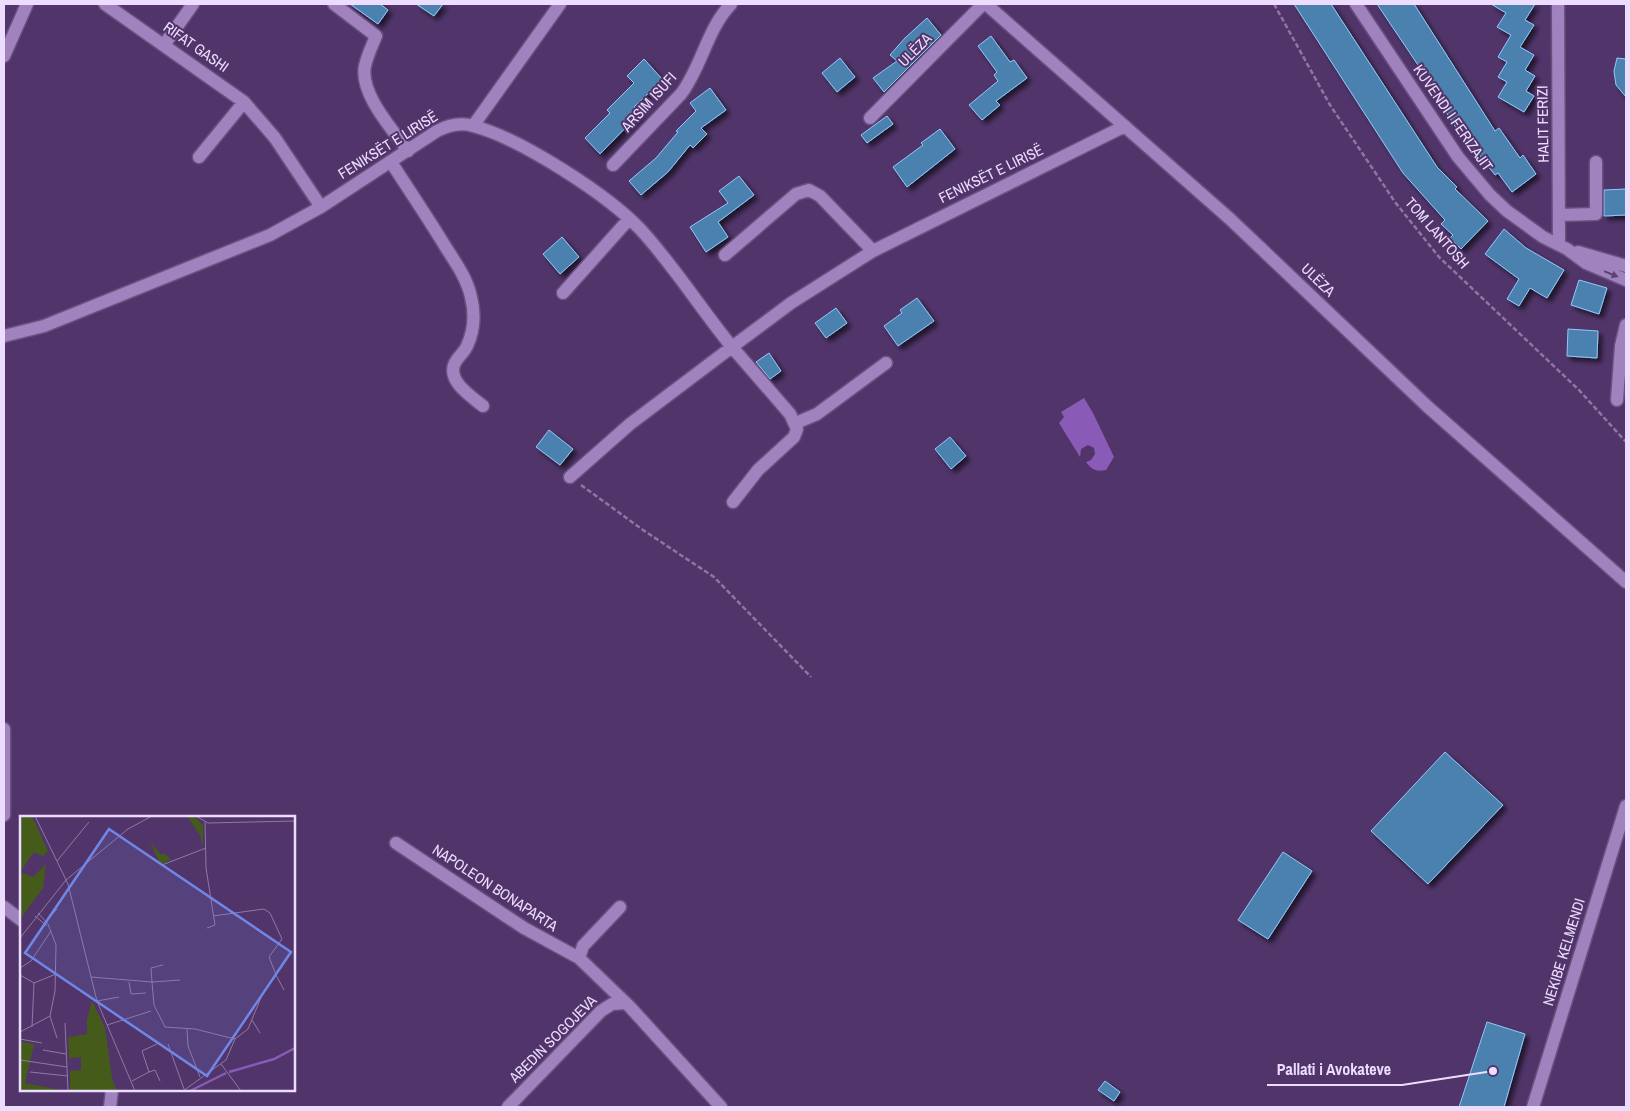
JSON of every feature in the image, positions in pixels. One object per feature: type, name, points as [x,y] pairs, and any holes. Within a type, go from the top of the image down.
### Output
[{"type":"street","points":[[4,56],[27,4]]},
{"type":"street","name":"RIFAT GASHI","points":[[105,4],[244,102],[275,138],[321,207]]},
{"type":"street","points":[[164,45],[193,4]]},
{"type":"street","points":[[334,4],[376,36],[365,66],[364,78],[368,91],[408,151]]},
{"type":"street","points":[[473,126],[560,4]]},
{"type":"street","name":"ARSIM ISUFI","points":[[613,165],[681,94],[691,81],[715,26],[731,4]]},
{"type":"street","name":"ULËZA","points":[[870,118],[985,4],[1237,226],[1428,407],[1626,582]]},
{"type":"street","name":"KUVENDI I FERIZAJIT","points":[[1356,4],[1458,158],[1475,180],[1507,211],[1563,247]]},
{"type":"street","name":"HALIT FERIZI","points":[[1558,4],[1559,215],[1563,247]]},
{"type":"street","points":[[199,157],[244,102]]},
{"type":"street","name":"FENIKSËT E LIRISË","points":[[4,336],[44,326],[270,235],[321,207],[450,125],[473,126],[496,134],[603,197],[629,219],[656,248],[732,347]]},
{"type":"street","name":"FENIKSËT E LIRISË","points":[[570,477],[630,424],[732,347],[792,303],[873,251],[1125,126]]},
{"type":"street","points":[[391,162],[424,211],[466,281],[472,298],[474,318],[469,341],[453,366],[453,372],[460,385],[484,406]]},
{"type":"street","points":[[1559,215],[1596,214],[1596,162]]},
{"type":"street","points":[[725,255],[796,194],[809,190],[820,196],[873,251]]},
{"type":"street","points":[[563,293],[629,219]]},
{"type":"street","points":[[1563,247],[1626,266]]},
{"type":"street","points":[[1563,247],[1586,263],[1626,280]]},
{"type":"street","points":[[1617,400],[1621,346],[1626,325]]},
{"type":"street","points":[[732,347],[796,423],[797,429],[794,437],[758,470],[733,502]]},
{"type":"street","points":[[796,423],[817,414],[886,363]]},
{"type":"street","points":[[4,729],[4,815]]},
{"type":"street","name":"NEKIBE KELMENDI","points":[[1532,1107],[1626,806]]},
{"type":"street","name":"NAPOLEON BONAPARTA","points":[[396,842],[524,928],[579,958],[625,1003],[721,1107]]},
{"type":"street","points":[[4,906],[20,919]]},
{"type":"street","points":[[579,958],[584,946],[620,907]]},
{"type":"street","name":"ABEDIN SOGOJEVA","points":[[508,1107],[601,1011],[612,1004],[625,1003]]},
{"type":"street","points":[[110,1107],[112,1091]]},
{"type":"path","name":"TOM LANTOSH","points":[[1274,4],[1330,105],[1395,202],[1439,257],[1579,390],[1626,442]]},
{"type":"path","points":[[570,477],[643,530],[714,576],[811,676]]},
{"type":"shaded area","points":[[1084,398],[1114,457],[1106,470],[1095,470],[1086,462],[1091,460],[1095,454],[1094,448],[1088,445],[1081,449],[1080,457],[1059,423],[1064,417],[1061,412]]},
{"type":"building","points":[[350,4],[380,4],[388,10],[378,24]]},
{"type":"building","points":[[416,4],[443,4],[434,16]]},
{"type":"building","points":[[1294,4],[1331,4],[1437,167],[1457,187],[1455,189],[1488,221],[1461,249],[1450,238],[1453,235],[1441,224],[1445,220],[1403,173]]},
{"type":"building","points":[[1377,4],[1414,4],[1495,131],[1499,128],[1520,158],[1523,155],[1536,174],[1512,192],[1498,173],[1495,175],[1466,138],[1464,140],[1422,75],[1424,74]]},
{"type":"building","points":[[1491,4],[1535,4],[1525,20],[1534,25],[1520,47],[1534,55],[1525,70],[1535,76],[1526,91],[1534,96],[1524,112],[1498,97],[1507,82],[1498,77],[1507,62],[1498,57],[1511,35],[1497,27],[1506,13]]},
{"type":"building","points":[[927,18],[941,35],[884,92],[873,78],[897,61],[890,55]]},
{"type":"building","points":[[991,36],[1010,62],[1014,60],[1027,78],[996,101],[1000,105],[982,120],[969,105],[998,81],[994,75],[997,72],[978,46]]},
{"type":"building","points":[[840,58],[855,77],[837,92],[822,73]]},
{"type":"building","points":[[1617,58],[1626,59],[1626,97],[1616,85],[1614,71]]},
{"type":"building","points":[[644,59],[663,80],[634,107],[640,113],[600,154],[585,138],[610,113],[607,110],[634,83],[627,76]]},
{"type":"building","points":[[710,88],[726,110],[701,128],[707,134],[693,148],[690,145],[668,172],[641,195],[629,181],[656,158],[678,132],[676,131],[696,111],[690,103]]},
{"type":"building","points":[[887,116],[893,124],[867,143],[861,135]]},
{"type":"building","points":[[940,129],[955,149],[907,187],[893,167],[923,145],[921,143]]},
{"type":"building","points":[[739,176],[754,195],[718,222],[728,237],[706,252],[690,227],[728,203],[719,191]]},
{"type":"building","points":[[1626,189],[1626,215],[1604,216],[1604,190]]},
{"type":"building","points":[[1504,229],[1526,248],[1564,270],[1547,298],[1530,288],[1519,306],[1507,299],[1519,279],[1485,254]]},
{"type":"building","points":[[562,237],[579,257],[560,274],[543,254]]},
{"type":"building","points":[[1579,280],[1607,288],[1599,314],[1571,305]]},
{"type":"building","points":[[917,298],[934,321],[898,346],[884,326],[902,313],[900,310]]},
{"type":"building","points":[[836,308],[847,323],[826,338],[815,323]]},
{"type":"building","points":[[1568,329],[1598,331],[1597,358],[1567,356]]},
{"type":"building","points":[[769,353],[781,371],[770,379],[756,362]]},
{"type":"building","points":[[549,430],[573,449],[560,465],[536,447]]},
{"type":"building","points":[[950,437],[966,456],[951,469],[935,449]]},
{"type":"building","points":[[1445,752],[1503,805],[1428,884],[1371,831]]},
{"type":"building","points":[[1283,852],[1312,871],[1268,939],[1238,920]]},
{"type":"building","points":[[1487,1022],[1525,1034],[1504,1107],[1459,1107]]},
{"type":"building","points":[[1105,1081],[1120,1092],[1114,1101],[1098,1090]]},
{"type":"place","name":"Pallati i Avokateve","points":[[1493,1071]]}]
